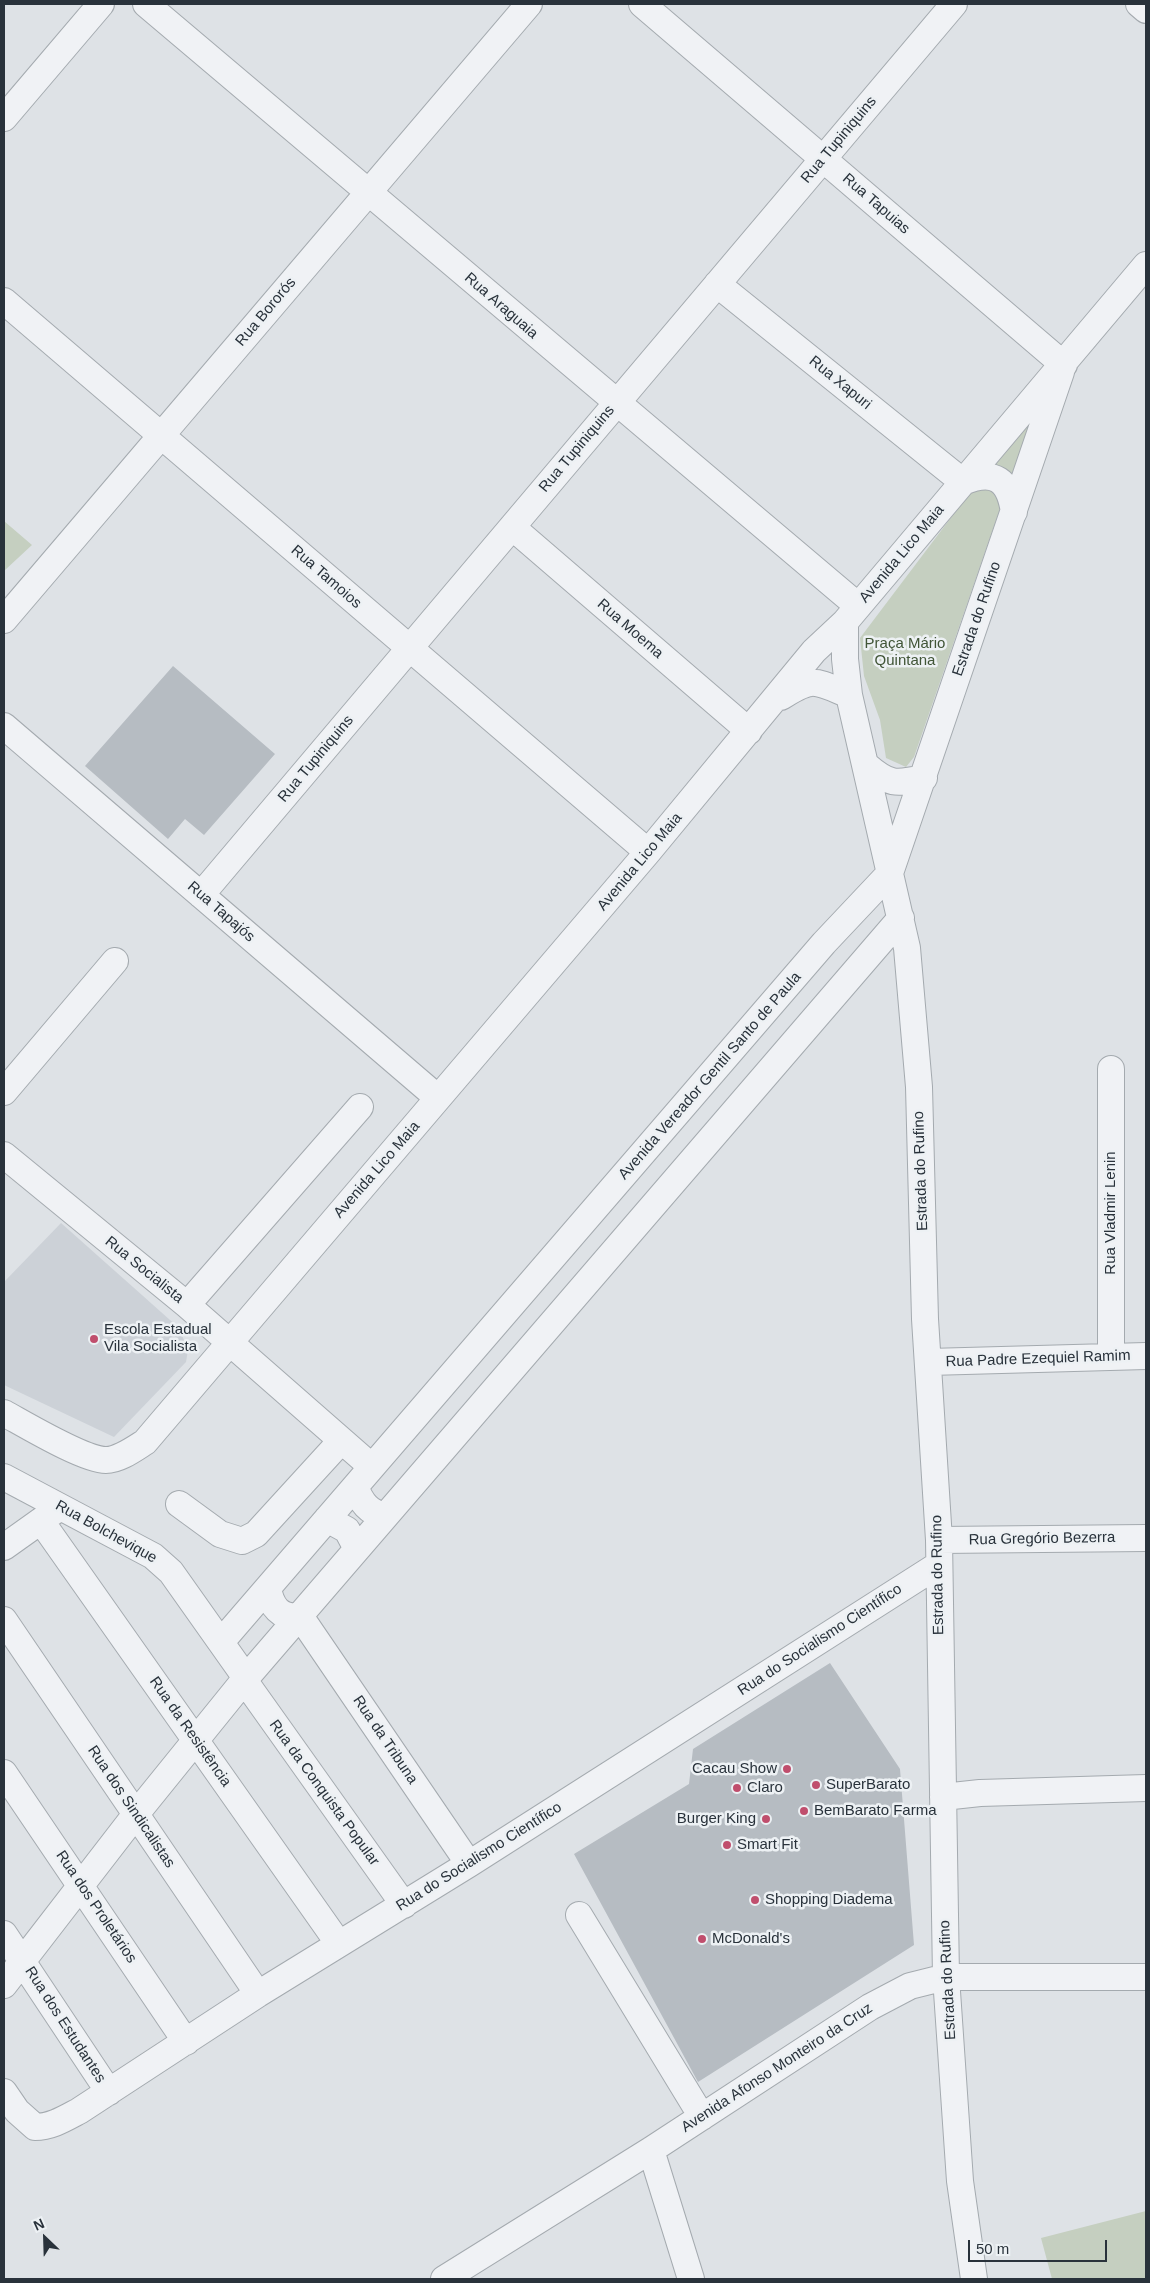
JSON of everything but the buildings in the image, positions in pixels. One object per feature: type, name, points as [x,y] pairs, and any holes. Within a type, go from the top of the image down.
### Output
[{"type":"street","points":[[4,118],[101,4]]},
{"type":"street","name":"Rua Araguaia","points":[[146,4],[616,404],[852,614]]},
{"type":"street","name":"Rua Bororós","points":[[4,620],[529,4]]},
{"type":"street","name":"Rua Tapuias","points":[[642,4],[1064,365]]},
{"type":"street","name":"Rua Tupiniquins","points":[[201,895],[954,4]]},
{"type":"street","points":[[1138,4],[1146,10]]},
{"type":"street","name":"Avenida Lico Maia","points":[[4,1413],[83,1454],[106,1460],[127,1453],[144,1442],[648,852],[774,702],[814,651],[852,614],[1040,389],[1064,365],[1146,265]]},
{"type":"street","name":"Rua Xapuri","points":[[717,284],[963,482]]},
{"type":"street","name":"Rua Tamoios","points":[[4,301],[648,852]]},
{"type":"street","name":"Estrada do Rufino","points":[[890,873],[1064,365]]},
{"type":"street","points":[[963,482],[976,477],[992,478],[1002,482],[1010,491],[1014,512]]},
{"type":"street","name":"Rua Moema","points":[[512,527],[749,731]]},
{"type":"street","name":"Estrada do Rufino","points":[[852,614],[845,659],[849,695],[907,948],[919,1087],[925,1319],[929,1362],[938,1553],[946,1977],[960,2181],[974,2279]]},
{"type":"street","points":[[774,702],[799,685],[816,681],[849,695]]},
{"type":"street","name":"Rua Tapajós","points":[[4,726],[438,1098]]},
{"type":"street","points":[[866,765],[881,779],[900,783],[924,778]]},
{"type":"street","name":"Avenida Vereador Gentil Santo de Paula","points":[[221,1642],[824,944],[890,873]]},
{"type":"street","points":[[4,1985],[136,1814],[245,1679],[854,970],[901,918]]},
{"type":"street","points":[[824,944],[854,970]]},
{"type":"street","points":[[4,1092],[115,961]]},
{"type":"street","name":"Rua Vladmir Lenin","points":[[1111,1068],[1111,1357]]},
{"type":"street","points":[[187,1305],[360,1107]]},
{"type":"street","name":"Rua Socialista","points":[[4,1155],[187,1305],[229,1344],[372,1467]]},
{"type":"street","points":[[595,1209],[602,1221],[610,1228],[632,1229]]},
{"type":"street","points":[[572,1235],[585,1241],[593,1249],[599,1268]]},
{"type":"street","name":"Rua Padre Ezequiel Ramim","points":[[929,1362],[1146,1356]]},
{"type":"street","points":[[179,1504],[220,1534],[242,1541],[256,1534],[341,1441]]},
{"type":"street","name":"Rua Bolchevique","points":[[4,1477],[51,1514],[153,1556],[171,1572],[245,1679]]},
{"type":"street","points":[[355,1487],[366,1508],[373,1513],[385,1516]]},
{"type":"street","points":[[4,1547],[51,1514]]},
{"type":"street","name":"Rua da Resistência","points":[[51,1514],[196,1740],[339,1944]]},
{"type":"street","points":[[327,1519],[348,1530],[357,1549]]},
{"type":"street","name":"Rua Gregório Bezerra","points":[[938,1553],[1146,1538]]},
{"type":"street","name":"Rua do Socialismo Científico","points":[[11,2102],[34,2127],[45,2127],[66,2118],[258,1994],[469,1864],[938,1553]]},
{"type":"street","points":[[268,1588],[270,1600],[277,1610],[291,1618],[300,1616]]},
{"type":"street","name":"Rua da Tribuna","points":[[300,1616],[469,1864]]},
{"type":"street","name":"Rua dos Sindicalistas","points":[[4,1620],[258,1994]]},
{"type":"street","name":"Rua da Conquista Popular","points":[[245,1679],[404,1905]]},
{"type":"street","name":"Rua dos Proletários","points":[[4,1772],[186,2042]]},
{"type":"street","points":[[943,1797],[1146,1788]]},
{"type":"street","points":[[579,1915],[702,2116]]},
{"type":"street","name":"Rua dos Estudantes","points":[[4,1934],[109,2092]]},
{"type":"street","name":"Avenida Afonso Monteiro da Cruz","points":[[444,2279],[479,2268],[702,2116],[870,2007],[910,1986],[946,1977],[1146,1977]]},
{"type":"street","points":[[652,2150],[691,2279]]},
{"type":"shaded area","name":"Escola Estadual Vila Socialista","points":[[61,1223],[179,1328],[188,1350],[186,1362],[114,1437],[4,1385],[4,1282]]},
{"type":"green space","name":"Praça Mário Quintana","points":[[1036,405],[914,757],[906,767],[886,758],[880,720],[864,676],[860,638]]},
{"type":"green space","points":[[4,521],[32,545],[4,571]]},
{"type":"green space","points":[[1146,2211],[1146,2279],[1052,2279],[1041,2238]]},
{"type":"place","name":"Escola Estadual Vila Socialista","points":[[94,1339]]},
{"type":"place","name":"Cacau Show","points":[[787,1769]]},
{"type":"place","name":"SuperBarato","points":[[816,1785]]},
{"type":"place","name":"Claro","points":[[737,1788]]},
{"type":"place","name":"BemBarato Farma","points":[[804,1811]]},
{"type":"place","name":"Burger King","points":[[766,1819]]},
{"type":"place","name":"Smart Fit","points":[[727,1845]]},
{"type":"place","name":"Shopping Diadema","points":[[755,1900]]},
{"type":"place","name":"McDonald's","points":[[702,1939]]}]
